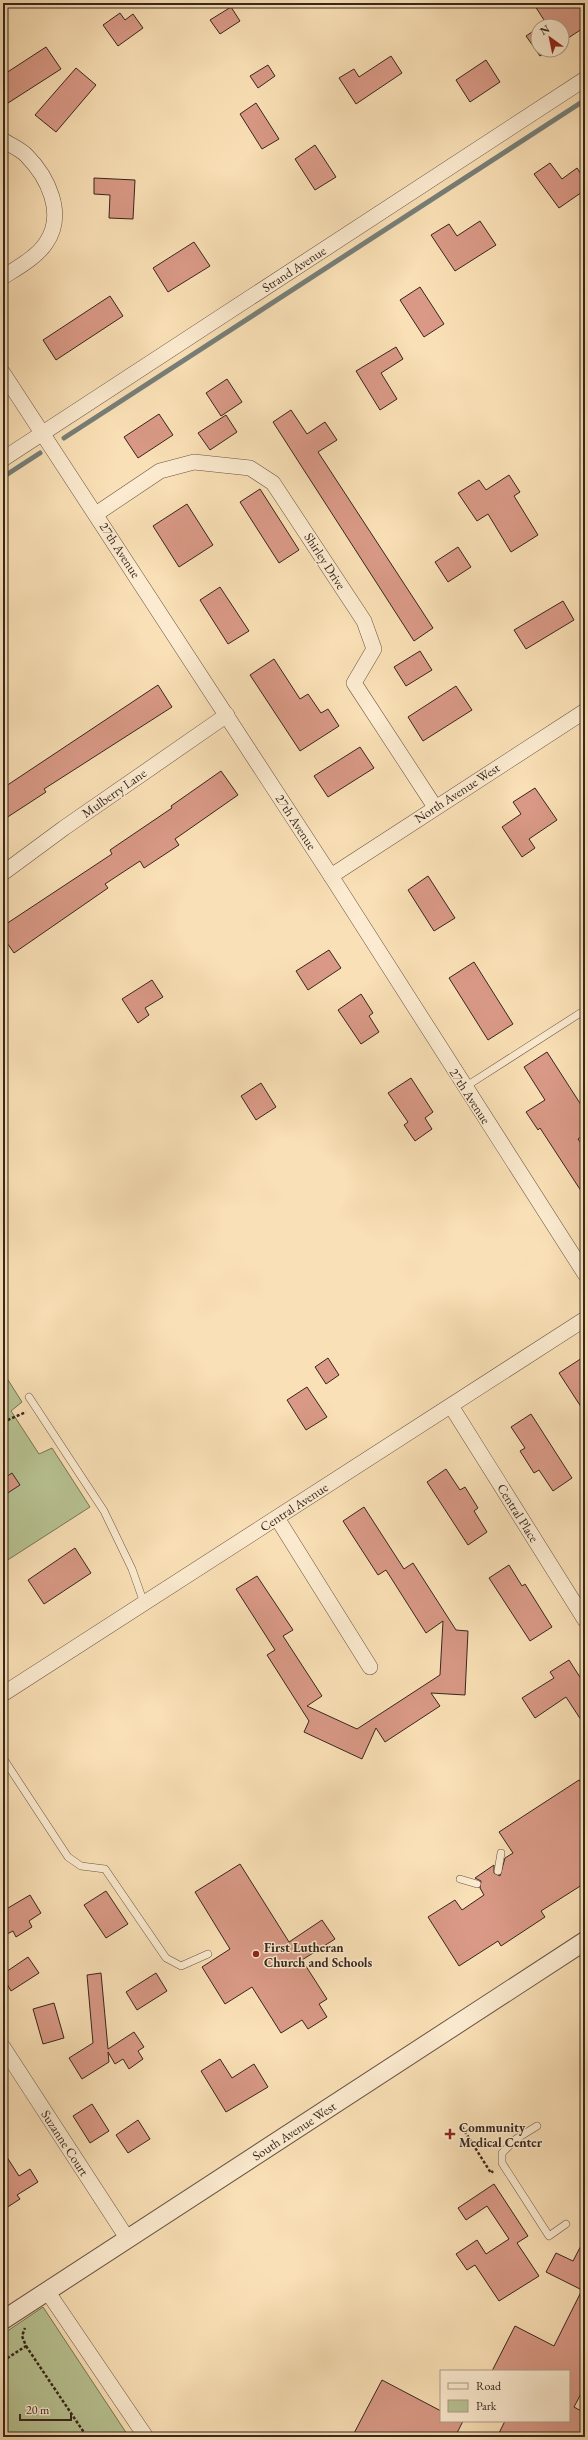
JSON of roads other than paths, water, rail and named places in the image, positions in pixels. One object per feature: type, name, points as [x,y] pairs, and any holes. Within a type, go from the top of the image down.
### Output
[{"type":"street","name":"Strand Avenue","points":[[3,459],[585,79]]},
{"type":"street","points":[[3,140],[25,154],[44,177],[56,211],[54,228],[46,244],[3,277]]},
{"type":"street","name":"27th Avenue","points":[[3,373],[331,876],[585,1274]]},
{"type":"street","name":"Shirley Drive","points":[[96,514],[160,471],[194,462],[250,468],[274,482],[364,621],[374,649],[354,683],[435,807]]},
{"type":"street","name":"North Avenue West","points":[[331,876],[435,807],[585,711]]},
{"type":"street","name":"Mulberry Lane","points":[[3,873],[64,828],[227,715]]},
{"type":"street","name":"Central Avenue","points":[[3,1694],[585,1319]]},
{"type":"street","name":"Central Place","points":[[451,1406],[585,1620]]},
{"type":"street","points":[[277,1518],[370,1667]]},
{"type":"street","name":"South Avenue West","points":[[3,2320],[585,1941]]},
{"type":"street","name":"Suzanne Court","points":[[3,2047],[127,2238]]},
{"type":"street","points":[[47,2291],[146,2437]]},
{"type":"lane","points":[[465,1088],[585,1010]]},
{"type":"lane","points":[[29,1397],[104,1511],[132,1569],[144,1603]]},
{"type":"lane","points":[[3,1758],[68,1857],[81,1866],[105,1869],[166,1958],[181,1966],[208,1954]]},
{"type":"lane","points":[[498,1871],[501,1853]]},
{"type":"lane","points":[[460,1879],[477,1884]]},
{"type":"lane","points":[[538,2126],[508,2145],[502,2153],[502,2163],[549,2236],[566,2224]]},
{"type":"waterway","points":[[64,438],[585,100]]},
{"type":"waterway","points":[[3,477],[40,453]]},
{"type":"place","name":"First Lutheran Church and Schools","points":[[256,1954]]},
{"type":"place","name":"Community Medical Center","points":[[450,2134]]}]
